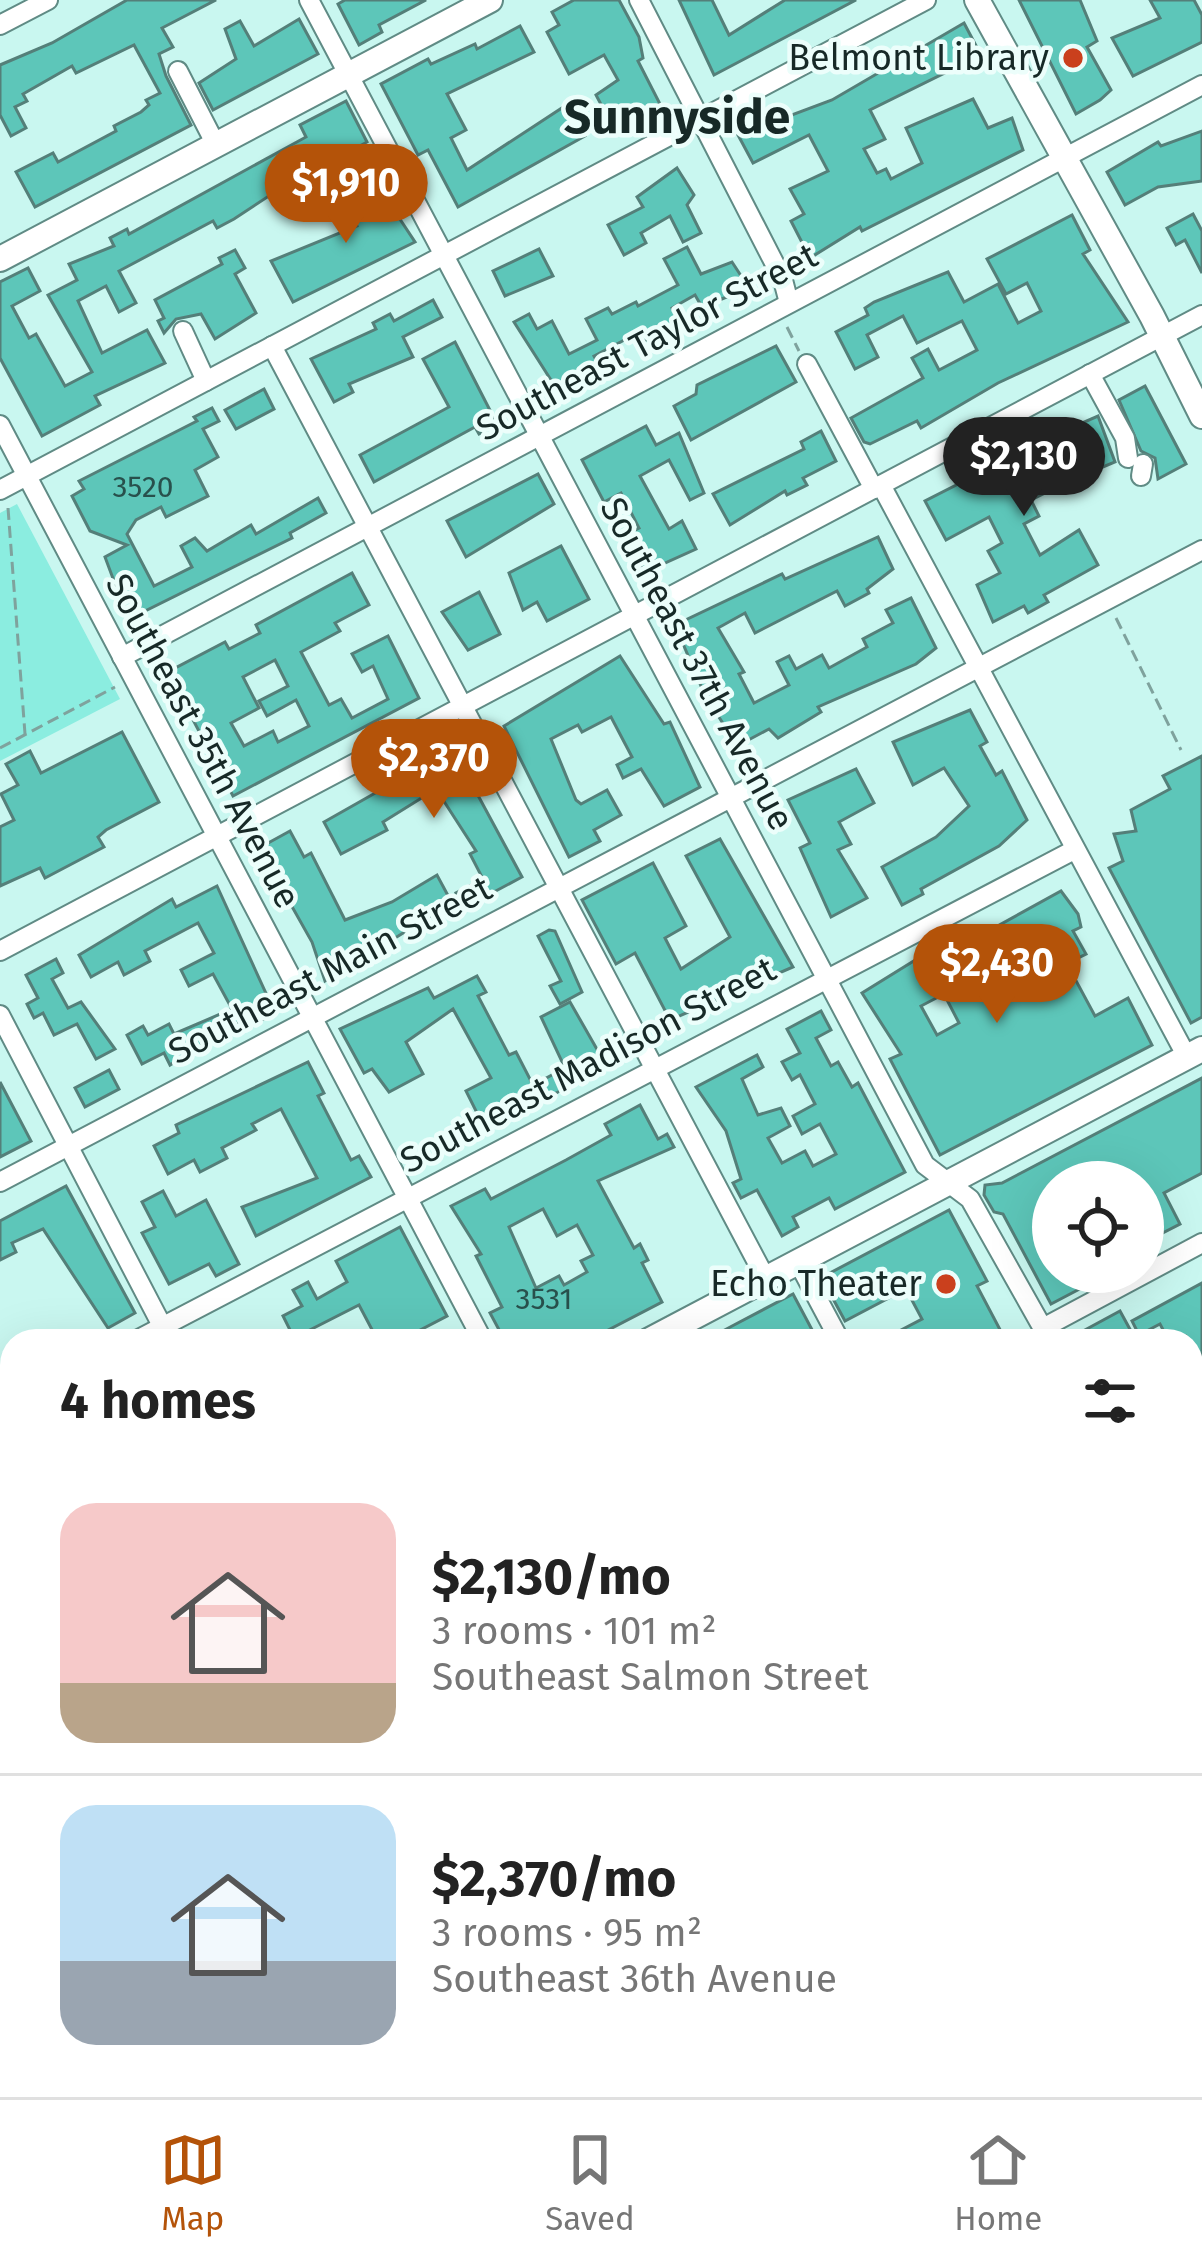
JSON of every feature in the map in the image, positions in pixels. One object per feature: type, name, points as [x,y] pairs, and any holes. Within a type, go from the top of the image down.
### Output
[{"type":"main road","points":[[0,259],[490,0]]},
{"type":"main road","points":[[976,0],[1202,416]]},
{"type":"main road","points":[[672,1329],[1196,1057]]},
{"type":"street","name":"Southeast 37th Avenue","points":[[309,0],[925,1165],[970,1199],[1043,1329]]},
{"type":"street","points":[[639,0],[782,280],[783,307]]},
{"type":"street","points":[[4,498],[27,476],[926,0]]},
{"type":"street","points":[[0,25],[36,3]]},
{"type":"street","points":[[178,71],[216,145]]},
{"type":"street","name":"Southeast Taylor Street","points":[[122,657],[1202,85]]},
{"type":"street","points":[[0,951],[1202,315]]},
{"type":"street","points":[[183,331],[206,381]]},
{"type":"street","points":[[272,346],[766,1279]]},
{"type":"street","points":[[807,364],[1074,850],[1196,1057]]},
{"type":"street","points":[[1090,374],[1135,460]]},
{"type":"street","name":"Southeast 35th Avenue","points":[[0,425],[477,1329]]},
{"type":"street","name":"Southeast Main Street","points":[[0,1182],[1202,550]]},
{"type":"street","name":"Southeast Madison Street","points":[[175,1329],[406,1198],[1074,850]]},
{"type":"street","points":[[0,1015],[163,1329]]},
{"type":"street","points":[[1055,1329],[1202,1243]]},
{"type":"street","points":[[798,1262],[834,1329]]},
{"type":"path","points":[[783,307],[807,364]]},
{"type":"path","points":[[4,498],[25,734]]},
{"type":"path","points":[[1107,601],[1181,750]]},
{"type":"path","points":[[0,748],[133,678]]},
{"type":"green space","points":[[17,504],[120,699],[0,761],[0,513]]},
{"type":"building","points":[[127,0],[216,0],[162,28],[173,47],[159,54],[191,125],[35,207],[16,172],[53,153],[58,162],[116,131],[114,126],[141,112],[149,105],[146,100],[160,93],[134,45],[76,73],[72,66],[23,94],[27,101],[15,107],[26,128],[11,136],[0,115],[0,65],[52,43]]},
{"type":"building","points":[[345,0],[426,0],[379,25],[382,32],[359,45],[338,4]]},
{"type":"building","points":[[574,0],[619,0],[639,37],[643,58],[638,61],[660,104],[612,125],[596,95],[618,80],[604,55],[569,74],[547,32],[559,25],[552,12]]},
{"type":"building","points":[[679,0],[712,0],[729,35],[785,0],[856,0],[714,75]]},
{"type":"building","name":"Belmont Library","points":[[1019,0],[1080,0],[1097,41],[1087,47],[1111,90],[1076,114]]},
{"type":"building","points":[[1150,0],[1194,0],[1202,15],[1202,42],[1133,76],[1112,38],[1160,18]]},
{"type":"building","points":[[299,19],[318,54],[213,110],[199,83],[236,59],[225,29],[240,21],[254,46]]},
{"type":"building","points":[[964,23],[981,55],[870,110],[885,139],[864,149],[877,173],[886,169],[891,179],[922,163],[906,128],[973,99],[988,128],[1012,118],[1023,150],[862,231],[860,227],[810,258],[791,221],[804,214],[790,189],[828,171],[809,135],[753,163],[738,135],[832,100]]},
{"type":"building","points":[[520,26],[534,52],[447,94],[466,130],[451,138],[467,170],[568,104],[585,136],[458,207],[428,150],[418,155],[381,84],[428,59],[431,64],[475,44],[477,49]]},
{"type":"building","points":[[346,101],[367,142],[347,153],[351,159],[325,173],[319,163],[234,219],[217,228],[213,221],[119,271],[136,303],[119,312],[106,286],[78,301],[102,353],[147,330],[165,363],[95,396],[100,405],[42,436],[0,358],[0,282],[28,268],[40,291],[12,306],[29,338],[36,334],[65,386],[92,372],[48,295],[77,280],[69,264],[114,246],[110,238],[127,229],[129,234],[306,137],[300,125]]},
{"type":"building","points":[[1202,131],[1202,181],[1158,187],[1125,205],[1107,172],[1158,142],[1161,146]]},
{"type":"building","points":[[677,168],[694,195],[687,205],[701,233],[683,242],[670,216],[641,233],[646,243],[624,255],[608,225],[643,207],[637,197]]},
{"type":"building","points":[[376,183],[415,242],[293,302],[271,261],[357,226],[344,200]]},
{"type":"building","points":[[1193,214],[1202,231],[1202,273],[1185,240],[1176,245],[1167,228]]},
{"type":"building","points":[[1072,215],[1090,250],[1083,254],[1128,322],[998,383],[921,428],[917,421],[870,444],[864,442],[851,418],[923,378],[912,358],[928,349],[939,370],[977,350],[962,321],[917,343],[903,316],[867,335],[878,357],[855,369],[836,332],[868,315],[865,308],[874,302],[948,272],[964,302],[998,284],[1018,323],[1041,311],[1027,283],[1006,294],[987,259]]},
{"type":"building","points":[[687,247],[701,274],[732,262],[749,288],[702,307],[695,295],[672,308],[679,322],[637,345],[632,336],[594,356],[601,369],[558,391],[514,322],[529,314],[537,329],[552,321],[569,354],[597,340],[586,319],[608,308],[612,314],[636,302],[638,306],[678,285],[664,259]]},
{"type":"building","points":[[539,249],[553,276],[505,296],[493,271]]},
{"type":"building","points":[[235,250],[245,268],[235,274],[256,313],[215,339],[201,314],[176,319],[164,333],[158,321],[164,318],[155,300],[222,264],[219,258]]},
{"type":"building","points":[[433,300],[442,317],[403,337],[413,357],[349,384],[353,392],[334,402],[311,359],[376,329],[373,323],[390,314],[394,321]]},
{"type":"building","points":[[455,342],[497,424],[479,434],[475,427],[374,482],[360,455],[449,407],[423,359]]},
{"type":"building","points":[[776,346],[796,382],[691,440],[674,406],[696,394],[697,385]]},
{"type":"building","points":[[1145,386],[1186,464],[1158,479],[1155,458],[1141,451],[1119,400]]},
{"type":"building","points":[[264,389],[274,409],[236,429],[225,410]]},
{"type":"building","points":[[212,408],[219,421],[203,429],[218,457],[195,470],[208,496],[166,517],[161,507],[136,520],[127,534],[154,586],[192,567],[181,546],[195,538],[207,551],[251,525],[256,534],[318,498],[326,513],[290,533],[292,538],[141,613],[131,595],[121,600],[105,557],[127,545],[90,531],[72,496],[84,489],[79,481],[197,421],[194,417]]},
{"type":"building","points":[[1098,416],[1115,462],[1098,469],[1088,452],[1053,470],[1061,485],[1031,500],[1039,516],[1024,524],[1040,555],[1079,530],[1098,565],[1044,595],[1048,602],[1028,613],[1024,606],[993,622],[977,585],[1000,573],[988,551],[1002,543],[989,517],[946,540],[925,501],[976,475],[979,481],[1019,461],[1016,454]]},
{"type":"building","points":[[646,426],[656,445],[679,433],[704,493],[690,500],[669,460],[640,476],[669,529],[682,521],[696,549],[645,572],[625,535],[639,528],[621,493],[604,502],[582,460]]},
{"type":"building","points":[[821,431],[836,461],[803,478],[807,485],[787,495],[785,491],[730,525],[713,494],[804,449],[801,442]]},
{"type":"building","points":[[538,474],[554,504],[466,557],[447,521]]},
{"type":"building","points":[[878,537],[893,569],[867,589],[869,593],[845,606],[837,591],[755,633],[745,613],[718,628],[744,672],[739,674],[754,703],[789,685],[777,662],[789,656],[796,669],[822,655],[829,668],[867,647],[863,639],[893,623],[886,610],[911,598],[936,648],[916,664],[818,707],[821,712],[778,738],[769,729],[737,746],[704,693],[675,625],[782,574],[785,579]]},
{"type":"building","points":[[561,546],[589,599],[547,621],[537,602],[523,610],[509,573]]},
{"type":"building","points":[[352,573],[369,605],[335,623],[340,631],[301,652],[329,705],[341,699],[352,718],[388,699],[373,666],[362,672],[352,654],[388,636],[419,698],[233,796],[180,695],[174,698],[162,675],[225,642],[229,649],[260,633],[256,625]],"holes":[[[275,660],[288,686],[259,701],[267,716],[296,700],[309,726],[278,742],[273,731],[244,746],[231,723],[259,708],[243,677]]]},
{"type":"building","points":[[479,592],[500,634],[468,650],[442,612]]},
{"type":"building","points":[[620,656],[664,724],[670,722],[700,787],[664,806],[641,769],[623,778],[617,765],[632,757],[611,717],[582,732],[578,725],[551,739],[576,800],[581,804],[607,790],[621,815],[594,830],[600,841],[569,857],[504,726]]},
{"type":"building","points":[[970,710],[987,742],[980,746],[996,775],[1002,771],[1027,820],[999,846],[921,889],[923,894],[902,905],[882,867],[936,837],[969,806],[944,768],[913,785],[893,742]]},
{"type":"building","points":[[122,732],[159,802],[106,830],[98,837],[104,847],[45,878],[40,868],[0,886],[0,827],[14,820],[1,794],[18,785],[6,764],[30,751],[41,773]]},
{"type":"building","points":[[453,749],[522,877],[464,908],[456,893],[483,879],[470,854],[476,851],[436,789],[383,822],[387,830],[341,854],[324,822]]},
{"type":"building","points":[[1202,756],[1202,1017],[1191,1023],[1109,868],[1123,861],[1114,834],[1136,831],[1131,810],[1170,789],[1163,776]]},
{"type":"building","points":[[856,769],[874,803],[839,822],[851,844],[838,850],[867,898],[831,917],[800,848],[810,843],[788,800]]},
{"type":"building","points":[[290,831],[304,857],[311,853],[345,920],[392,902],[437,875],[452,903],[325,981],[312,942],[259,848]]},
{"type":"building","points":[[720,839],[793,967],[670,1020],[635,953],[616,964],[582,900],[653,863],[686,926],[665,938],[681,969],[730,937],[686,856]]},
{"type":"building","points":[[217,886],[275,1013],[245,1029],[240,1021],[170,1065],[164,1053],[142,1064],[127,1035],[143,1026],[148,1035],[169,1024],[174,1034],[232,1009],[213,974],[189,986],[181,970],[214,953],[198,923],[145,951],[150,961],[124,975],[118,962],[91,977],[79,955],[172,899],[176,907]]},
{"type":"building","points":[[1061,891],[1078,914],[1081,927],[1073,931],[1086,954],[1070,962],[1060,942],[1034,955],[1039,964],[1033,968],[1046,992],[1074,977],[1095,1016],[1128,998],[1152,1045],[940,1155],[890,1059],[901,1054],[862,993],[946,941],[972,940]],"holes":[[[944,994],[959,1023],[937,1035],[921,1006]]]},
{"type":"building","points":[[555,931],[582,992],[560,1004],[550,986],[561,981],[538,936]]},
{"type":"building","points":[[56,959],[63,973],[52,979],[68,1008],[81,1002],[115,1049],[96,1059],[77,1024],[54,1035],[43,1013],[34,1018],[27,1004],[38,998],[26,975]]},
{"type":"building","points":[[477,976],[486,992],[478,996],[509,1055],[516,1052],[533,1085],[565,1068],[541,1017],[570,1002],[598,1051],[605,1048],[613,1063],[520,1112],[513,1107],[482,1123],[466,1091],[491,1078],[453,1009],[406,1042],[423,1074],[389,1092],[372,1069],[364,1073],[340,1029],[428,988],[434,998]]},
{"type":"building","points":[[821,1011],[831,1030],[816,1038],[831,1066],[838,1062],[852,1087],[858,1083],[905,1172],[835,1209],[829,1198],[793,1217],[798,1227],[782,1236],[757,1190],[741,1198],[733,1183],[741,1179],[726,1131],[696,1087],[757,1055],[763,1067],[742,1079],[758,1115],[781,1108],[790,1126],[768,1138],[782,1163],[805,1151],[813,1166],[836,1154],[820,1124],[802,1134],[793,1116],[815,1104],[800,1075],[792,1080],[782,1062],[800,1053],[787,1029]]},
{"type":"building","points":[[308,1062],[324,1093],[318,1096],[351,1160],[359,1156],[371,1177],[256,1236],[242,1207],[317,1178],[281,1109],[252,1124],[256,1130],[222,1148],[227,1158],[200,1172],[194,1160],[168,1174],[154,1146],[179,1133],[176,1125]]},
{"type":"building","points":[[109,1070],[119,1089],[85,1107],[75,1088]]},
{"type":"building","points":[[1202,1078],[1202,1173],[1164,1193],[1164,1161],[1044,1161]]},
{"type":"building","points":[[0,1082],[31,1141],[0,1157]]},
{"type":"building","points":[[640,1105],[658,1139],[667,1134],[674,1147],[598,1181],[634,1248],[640,1244],[648,1260],[642,1263],[662,1302],[610,1329],[499,1329],[490,1313],[502,1307],[476,1256],[481,1254],[451,1206],[485,1189],[491,1199],[611,1135],[605,1124]],"holes":[[[543,1209],[557,1236],[577,1225],[593,1255],[581,1261],[587,1272],[564,1285],[559,1276],[536,1288],[509,1227]]]},
{"type":"building","points":[[1032,1167],[1032,1268],[1003,1214],[994,1212],[984,1195],[985,1185],[1002,1183]]},
{"type":"building","points":[[66,1186],[135,1313],[108,1328],[43,1229],[12,1243],[16,1252],[0,1260],[0,1221]]},
{"type":"building","points":[[163,1191],[176,1216],[206,1200],[239,1264],[216,1276],[209,1264],[169,1284],[142,1233],[155,1227],[142,1202]]},
{"type":"building","points":[[1164,1193],[1180,1224],[1164,1232]]},
{"type":"building","points":[[949,1210],[987,1281],[977,1286],[1000,1329],[903,1329],[922,1319],[906,1289],[845,1321],[825,1284],[828,1274]]},
{"type":"building","points":[[400,1227],[447,1316],[422,1329],[372,1329],[359,1305],[312,1329],[290,1329],[283,1316],[302,1306],[293,1290],[308,1282],[317,1299],[347,1282],[336,1261]]},
{"type":"building","points":[[1202,1283],[1202,1329],[1163,1329],[1160,1324],[1136,1329],[1132,1321]]},
{"type":"building","points":[[1045,1293],[1072,1293],[1051,1304]]},
{"type":"building","points":[[793,1294],[812,1329],[726,1329]]},
{"type":"building","points":[[1120,1311],[1130,1329],[1087,1329]]},
{"type":"place","name":"Belmont Library","points":[[1073,58]]},
{"type":"place","name":"Echo Theater","points":[[946,1284]]},
{"type":"district","name":"Sunnyside","points":[[677,117]]}]
